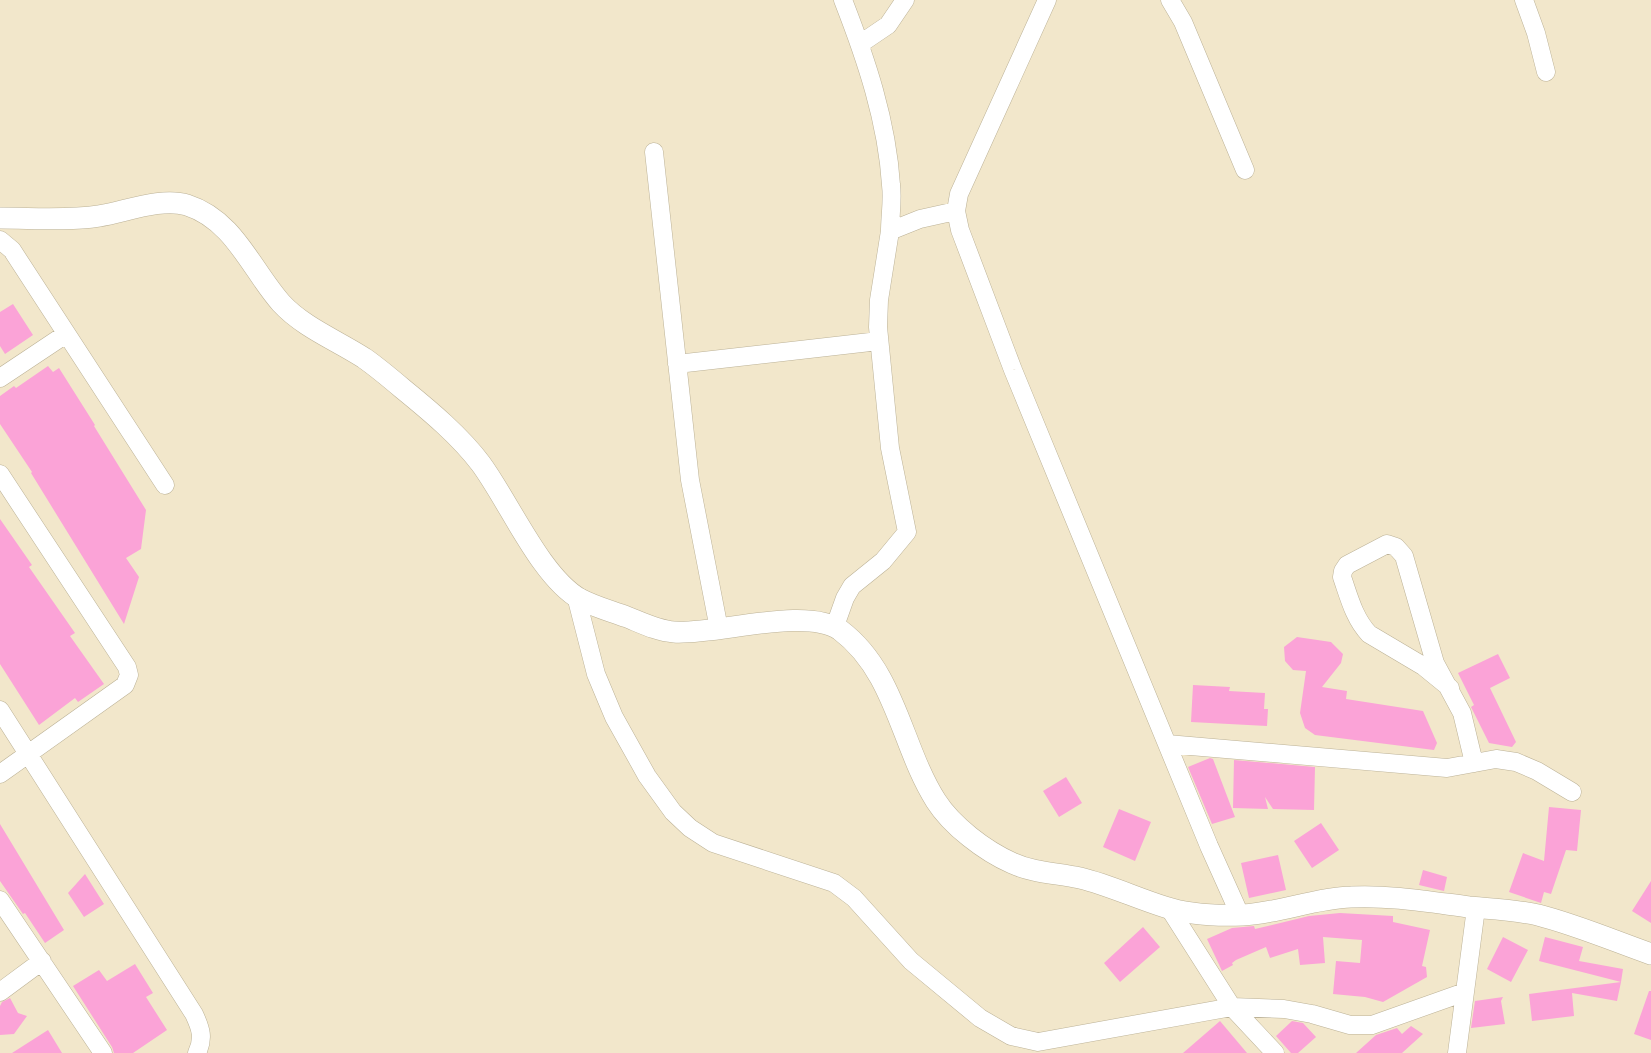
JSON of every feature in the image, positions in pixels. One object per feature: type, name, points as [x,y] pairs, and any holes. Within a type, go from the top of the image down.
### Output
[{"type":"street","points":[[835,626],[845,598],[852,586],[883,561],[907,532],[890,448],[878,327],[879,300],[890,232],[892,186],[886,145],[873,87],[860,44],[843,0]]},
{"type":"street","points":[[860,44],[888,24],[905,0]]},
{"type":"street","points":[[1046,0],[959,194],[956,211],[966,245],[1013,370],[1209,846],[1240,915]]},
{"type":"street","points":[[1170,0],[1183,22],[1245,170]]},
{"type":"street","points":[[1524,0],[1536,33],[1546,72]]},
{"type":"street","points":[[654,152],[690,480],[719,629]]},
{"type":"street","points":[[0,218],[68,219],[99,216],[153,204],[182,203],[210,216],[230,234],[284,307],[314,329],[368,360],[425,407],[456,436],[480,463],[541,559],[564,588],[576,596],[590,604],[667,632],[688,632],[777,622],[818,622],[835,626],[871,662],[887,688],[925,780],[938,804],[955,825],[982,845],[1012,863],[1040,873],[1080,878],[1124,891],[1169,908],[1208,915],[1264,914],[1348,896],[1398,898],[1534,914],[1580,928],[1651,954]]},
{"type":"street","points":[[890,232],[920,219],[956,211]]},
{"type":"street","points":[[0,240],[12,250],[164,485]]},
{"type":"street","points":[[0,378],[66,334]]},
{"type":"street","points":[[677,364],[879,341]]},
{"type":"street","points":[[0,474],[127,667],[129,675],[125,685],[0,774]]},
{"type":"street","points":[[1450,688],[1423,666],[1370,634],[1362,626],[1355,613],[1342,577],[1343,571],[1347,566],[1387,544],[1396,547],[1404,556],[1435,663],[1450,688],[1462,713],[1474,763]]},
{"type":"street","points":[[576,596],[596,674],[614,718],[647,776],[673,812],[690,828],[713,843],[834,883],[854,898],[911,961],[980,1018],[1011,1036],[1038,1042],[1232,1007],[1284,1009],[1312,1014],[1350,1025],[1372,1025],[1465,992]]},
{"type":"street","points":[[0,710],[194,1014],[201,1028],[202,1042],[197,1053]]},
{"type":"street","points":[[1167,744],[1447,768],[1496,760],[1516,762],[1537,771],[1572,792]]},
{"type":"street","points":[[0,900],[42,961],[97,1051]]},
{"type":"street","points":[[1169,908],[1232,1007],[1275,1053]]},
{"type":"street","points":[[1457,1053],[1476,908]]},
{"type":"street","points":[[0,992],[42,961]]},
{"type":"building","points":[[13,304],[33,335],[5,354],[0,346],[0,312]]},
{"type":"building","points":[[48,366],[53,372],[59,368],[146,510],[141,549],[126,558],[139,577],[124,624],[32,472],[0,424],[0,396],[14,386],[16,388]]},
{"type":"building","points":[[0,519],[32,565],[29,567],[75,633],[70,636],[104,684],[78,702],[75,698],[39,725],[0,664]]},
{"type":"building","points":[[1297,637],[1331,642],[1343,654],[1341,663],[1322,687],[1347,691],[1346,699],[1423,711],[1437,743],[1434,750],[1315,735],[1305,728],[1300,713],[1306,671],[1293,670],[1285,661],[1284,647]]},
{"type":"building","points":[[1498,654],[1510,678],[1490,688],[1516,742],[1512,747],[1489,743],[1471,707],[1474,705],[1458,673]]},
{"type":"building","points":[[1193,685],[1230,687],[1229,691],[1265,693],[1264,709],[1268,709],[1267,726],[1191,722]]},
{"type":"building","points":[[1210,758],[1213,759],[1235,817],[1212,824],[1188,767]]},
{"type":"building","points":[[1234,760],[1315,767],[1314,810],[1273,809],[1265,797],[1268,809],[1233,808]]},
{"type":"building","points":[[1066,777],[1082,803],[1059,817],[1043,791]]},
{"type":"building","points":[[1549,807],[1581,810],[1577,851],[1566,850],[1551,894],[1544,892],[1541,903],[1509,892],[1523,853],[1544,861]]},
{"type":"building","points":[[1119,809],[1151,822],[1135,861],[1103,847]]},
{"type":"building","points":[[1321,823],[1339,850],[1312,868],[1294,841]]},
{"type":"building","points":[[0,824],[64,930],[45,943],[0,881]]},
{"type":"building","points":[[1278,855],[1286,890],[1249,898],[1241,863]]},
{"type":"building","points":[[1423,870],[1447,877],[1444,891],[1419,885]]},
{"type":"building","points":[[85,874],[104,904],[84,917],[68,893]]},
{"type":"building","points":[[1651,881],[1651,923],[1632,911]]},
{"type":"building","points":[[1340,913],[1393,916],[1393,922],[1430,930],[1422,966],[1426,967],[1427,977],[1383,1002],[1365,997],[1333,994],[1336,961],[1360,963],[1362,940],[1323,937],[1325,963],[1300,965],[1298,949],[1270,958],[1266,947],[1236,960],[1232,963],[1233,965],[1222,971],[1207,939],[1232,928],[1254,926],[1255,929],[1309,916]]},
{"type":"building","points":[[1143,927],[1160,947],[1120,982],[1104,963]]},
{"type":"building","points":[[1503,937],[1528,950],[1511,982],[1487,969]]},
{"type":"building","points":[[1545,937],[1583,947],[1579,961],[1623,969],[1621,982],[1539,961]]},
{"type":"building","points":[[135,964],[153,993],[146,997],[167,1030],[133,1053],[114,1053],[73,986],[99,970],[107,981]]},
{"type":"building","points":[[1621,982],[1617,1001],[1572,993],[1574,1016],[1532,1021],[1529,994]]},
{"type":"building","points":[[1649,991],[1651,991],[1651,1040],[1634,1034]]},
{"type":"building","points":[[1503,997],[1501,1001],[1505,1024],[1471,1028],[1475,1001]]},
{"type":"building","points":[[10,998],[18,1013],[27,1016],[14,1034],[0,1035],[0,1006],[2,1002]]},
{"type":"building","points":[[1220,1021],[1247,1053],[1183,1053]]},
{"type":"building","points":[[1292,1021],[1303,1023],[1316,1037],[1298,1053],[1291,1053],[1276,1036]]},
{"type":"building","points":[[1411,1026],[1423,1034],[1402,1053],[1356,1053],[1376,1035],[1397,1028],[1402,1034]]},
{"type":"building","points":[[48,1030],[62,1053],[12,1053]]}]
